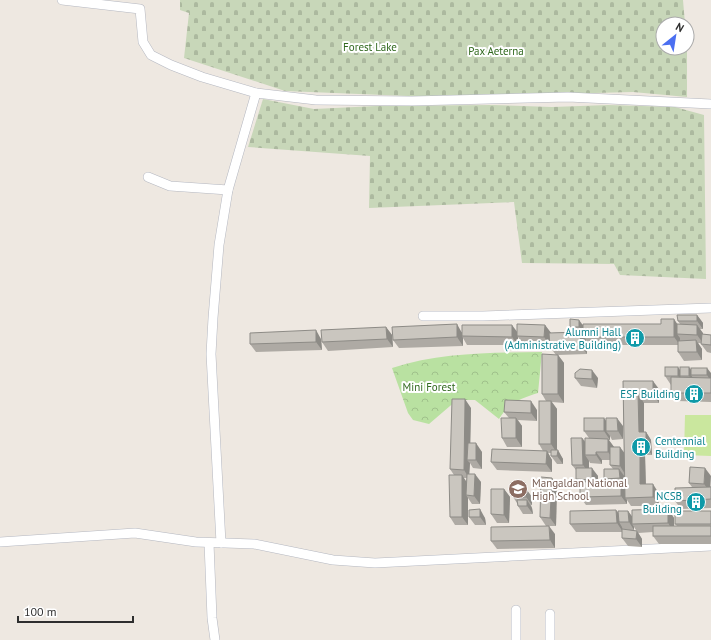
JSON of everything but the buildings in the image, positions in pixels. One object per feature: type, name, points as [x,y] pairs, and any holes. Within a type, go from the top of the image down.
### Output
[{"type":"street","points":[[62,0],[141,5],[143,42],[152,55],[171,65],[202,77],[256,93],[316,100],[412,101],[568,97],[711,104]]},
{"type":"street","points":[[221,543],[211,354],[219,245],[228,190],[256,93]]},
{"type":"street","points":[[148,177],[170,186],[228,190]]},
{"type":"street","points":[[423,316],[483,316],[711,308]]},
{"type":"street","points":[[0,542],[135,533],[209,542],[272,546],[333,560],[375,563],[711,546]]},
{"type":"street","points":[[209,542],[212,618],[215,640]]},
{"type":"street","points":[[516,610],[516,640]]},
{"type":"street","points":[[550,614],[550,640]]},
{"type":"green space","points":[[180,0],[683,0],[684,16],[655,16],[655,56],[687,56],[687,97],[633,92],[433,97],[285,91],[184,58],[189,13],[180,10]]},
{"type":"green space","points":[[263,99],[314,109],[376,106],[492,105],[552,107],[608,105],[675,107],[704,115],[706,279],[620,275],[614,264],[522,263],[514,202],[369,208],[370,156],[248,147]]},
{"type":"green space","name":"Mini Forest","points":[[542,352],[538,393],[521,399],[511,405],[499,419],[475,400],[457,400],[429,424],[413,420],[408,413],[392,368],[429,359],[466,354]]},
{"type":"green space","points":[[685,415],[711,415],[711,456],[684,455]]},
{"type":"place","name":"Alumni Hall (Administrative Building)","points":[[635,338]]},
{"type":"place","name":"ESF Building","points":[[694,394]]},
{"type":"place","name":"Centennial Building","points":[[641,447]]},
{"type":"place","name":"Mangaldan National High School","points":[[518,489]]},
{"type":"place","name":"NCSB Building","points":[[696,502]]},
{"type":"park label","name":"Forest Lake","points":[[370,47]]},
{"type":"park label","name":"Pax Aeterna","points":[[496,51]]}]
